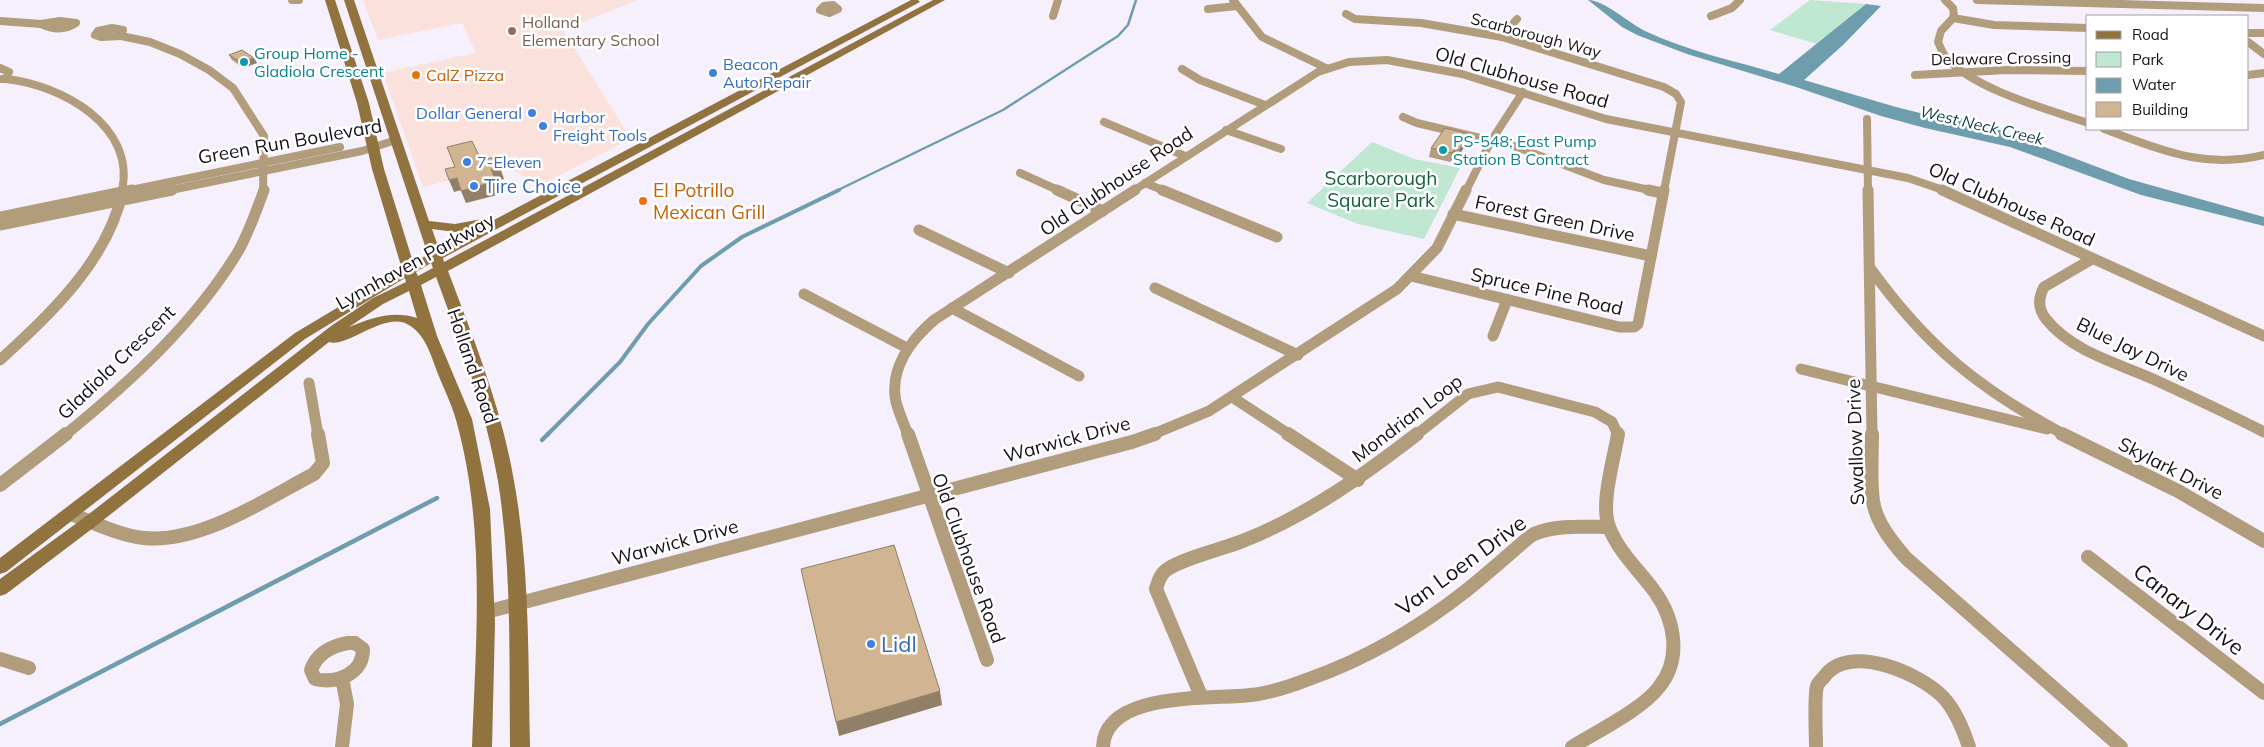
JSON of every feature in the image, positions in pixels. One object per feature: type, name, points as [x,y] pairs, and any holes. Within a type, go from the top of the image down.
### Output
[{"type":"main road","name":"Holland Road","points":[[330,0],[373,144],[378,169],[411,276],[430,336],[464,418],[474,464],[482,509],[485,556],[486,612],[482,747]]},
{"type":"main road","name":"Holland Road","points":[[349,0],[423,223],[492,416],[506,479],[512,526],[517,604],[520,747]]},
{"type":"main road","name":"Lynnhaven Parkway","points":[[0,589],[91,521],[304,354],[378,301],[435,256],[919,0]]},
{"type":"main road","name":"Lynnhaven Parkway","points":[[0,567],[300,336],[411,276],[440,270],[940,0]]},
{"type":"main road","points":[[423,223],[452,229],[513,215]]},
{"type":"main road","points":[[304,354],[362,326],[393,318],[411,320],[430,336]]},
{"type":"street","points":[[292,0],[299,0]]},
{"type":"street","points":[[1053,16],[1058,0]]},
{"type":"street","points":[[1711,16],[1732,8],[1740,0]]},
{"type":"street","points":[[1945,0],[1953,8],[1953,18],[1940,32],[1938,42],[1944,55],[1964,72],[2001,92],[2086,122]]},
{"type":"street","points":[[1977,0],[2264,8]]},
{"type":"street","points":[[2190,0],[2211,15]]},
{"type":"street","points":[[1208,9],[1235,3],[1262,37],[1326,68]]},
{"type":"street","name":"Scarborough Way","points":[[1346,14],[1361,20],[1421,23],[1502,38],[1538,47],[1671,91],[1681,102],[1674,132]]},
{"type":"street","points":[[1953,18],[1994,25],[2086,28]]},
{"type":"street","points":[[1502,38],[1517,20]]},
{"type":"street","points":[[0,21],[41,24]]},
{"type":"street","points":[[2249,33],[2264,33]]},
{"type":"street","name":"Gladiola Crescent","points":[[0,486],[57,442],[152,358],[203,301],[235,256],[256,215],[262,194],[266,166],[265,145],[254,115],[241,95],[224,80],[190,59],[120,36]]},
{"type":"street","points":[[2249,43],[2264,54]]},
{"type":"street","name":"Old Clubhouse Road","points":[[987,660],[896,400],[896,373],[907,348],[924,328],[952,308],[1009,273],[1185,156],[1326,68],[1362,60],[1400,62],[1477,78],[1606,119],[1908,178],[1944,191],[2264,336]]},
{"type":"street","points":[[0,68],[9,72],[3,79]]},
{"type":"street","points":[[1182,69],[1200,80],[1265,105]]},
{"type":"street","name":"Delaware Crossing","points":[[1915,75],[2024,69],[2086,71]]},
{"type":"street","points":[[2249,75],[2264,73]]},
{"type":"street","points":[[0,360],[33,330],[77,282],[106,240],[118,213],[125,172],[124,157],[113,135],[104,123],[83,107],[58,93],[29,82],[3,79]]},
{"type":"street","name":"Warwick Drive","points":[[486,612],[1132,442],[1197,417],[1298,355],[1397,289],[1412,276],[1437,248],[1491,141],[1523,92]]},
{"type":"street","points":[[1402,117],[1417,123],[1525,150],[1604,180],[1662,193]]},
{"type":"street","name":"Swallow Drive","points":[[1867,119],[1873,501],[1877,516],[1892,543],[1906,558],[2121,747]]},
{"type":"street","points":[[1104,122],[1185,156]]},
{"type":"street","points":[[1226,130],[1281,149]]},
{"type":"street","points":[[2107,130],[2205,161],[2237,162],[2264,155]]},
{"type":"street","points":[[1645,288],[1674,132]]},
{"type":"street","name":"Green Run Boulevard","points":[[0,225],[122,196],[396,140]]},
{"type":"street","points":[[1020,173],[1103,211]]},
{"type":"street","points":[[1145,183],[1276,237]]},
{"type":"street","name":"Green Run Boulevard","points":[[0,216],[122,196]]},
{"type":"street","name":"Forest Green Drive","points":[[1453,214],[1650,256]]},
{"type":"street","points":[[919,230],[1009,273]]},
{"type":"street","name":"Blue Jay Drive","points":[[2092,259],[2044,287],[2039,293],[2040,309],[2055,329],[2096,354],[2264,432]]},
{"type":"street","name":"Skylark Drive","points":[[1870,268],[1907,318],[1944,356],[1992,392],[2058,431],[2189,497],[2264,541]]},
{"type":"street","name":"Spruce Pine Road","points":[[1412,276],[1627,328],[1638,324],[1645,288]]},
{"type":"street","points":[[1155,288],[1298,355]]},
{"type":"street","points":[[804,294],[907,348]]},
{"type":"street","points":[[1493,336],[1508,300]]},
{"type":"street","points":[[952,308],[1079,376]]},
{"type":"street","name":"Skylark Drive","points":[[1801,369],[2058,431]]},
{"type":"street","points":[[71,514],[143,538],[175,537],[211,526],[314,474],[323,463],[309,383]]},
{"type":"street","name":"Mondrian Loop","points":[[1201,696],[1156,589],[1157,579],[1162,572],[1173,564],[1229,547],[1304,514],[1358,480],[1468,394],[1487,388],[1507,389],[1596,412],[1612,422],[1618,434],[1606,509],[1609,527],[1624,554],[1656,593],[1666,610],[1672,627],[1674,644],[1672,661],[1659,688],[1639,705],[1572,747]]},
{"type":"street","points":[[1232,397],[1358,480]]},
{"type":"street","name":"Van Loen Drive","points":[[1201,696],[1230,697],[1256,694],[1320,675],[1358,658],[1419,624],[1450,603],[1532,535],[1554,528],[1609,527]]},
{"type":"street","name":"Canary Drive","points":[[2088,557],[2264,694]]},
{"type":"street","points":[[0,659],[29,668]]},
{"type":"street","points":[[1816,747],[1817,686],[1820,677],[1827,670],[1840,664],[1854,661],[1870,662],[1904,671],[1938,692],[1952,707],[1960,721],[1969,747]]},
{"type":"street","points":[[342,678],[348,692],[342,747]]},
{"type":"street","points":[[1103,747],[1106,729],[1112,722],[1124,714],[1172,700],[1201,696]]},
{"type":"shaded area","name":"Holland Elementary School","points":[[363,0],[638,0],[538,39],[476,53],[462,23],[378,40]]},
{"type":"shaded area","points":[[563,30],[631,139],[542,184],[503,166],[423,187],[383,73],[539,39]]},
{"type":"green space","points":[[1810,0],[1866,4],[1817,44],[1770,30]]},
{"type":"green space","name":"Scarborough Square Park","points":[[1372,142],[1414,159],[1460,168],[1424,239],[1358,224],[1307,203]]},
{"type":"water","name":"West Neck Creek","points":[[1588,0],[1601,4],[1645,31],[1661,38],[1694,50],[1779,74],[1866,4],[1881,6],[1843,45],[1804,80],[1920,113],[1971,119],[2129,179],[2264,217],[2264,226],[2141,195],[2010,147],[1881,116],[1796,87],[1687,54],[1637,35],[1622,27]]},
{"type":"building","points":[[242,50],[254,58],[241,62],[229,55]]},
{"type":"building","points":[[1445,128],[1469,134],[1459,150],[1455,149],[1452,153],[1431,148]]},
{"type":"building","points":[[472,141],[481,160],[495,157],[500,167],[491,169],[496,181],[461,191],[457,178],[449,180],[445,169],[455,167],[447,147]]},
{"type":"building","name":"Lidl","points":[[894,545],[940,691],[836,722],[801,569]]},
{"type":"waterway","points":[[836,191],[1003,110],[1118,36],[1128,25],[1136,0]]},
{"type":"waterway","points":[[542,440],[620,362],[648,324],[701,266],[742,237],[839,190]]},
{"type":"waterway","points":[[0,724],[437,498]]},
{"type":"place","name":"Holland Elementary School","points":[[512,31]]},
{"type":"place","name":"Group Home - Gladiola Crescent","points":[[244,62]]},
{"type":"place","name":"Beacon Auto Repair","points":[[713,73]]},
{"type":"place","name":"CalZ Pizza","points":[[416,75]]},
{"type":"place","name":"Dollar General","points":[[532,113]]},
{"type":"place","name":"Harbor Freight Tools","points":[[543,126]]},
{"type":"place","name":"PS-548; East Pump Station B Contract","points":[[1443,150]]},
{"type":"place","name":"7-Eleven","points":[[467,162]]},
{"type":"place","name":"Tire Choice","points":[[474,186]]},
{"type":"place","name":"El Potrillo Mexican Grill","points":[[643,201]]},
{"type":"place","name":"Lidl","points":[[871,644]]}]
